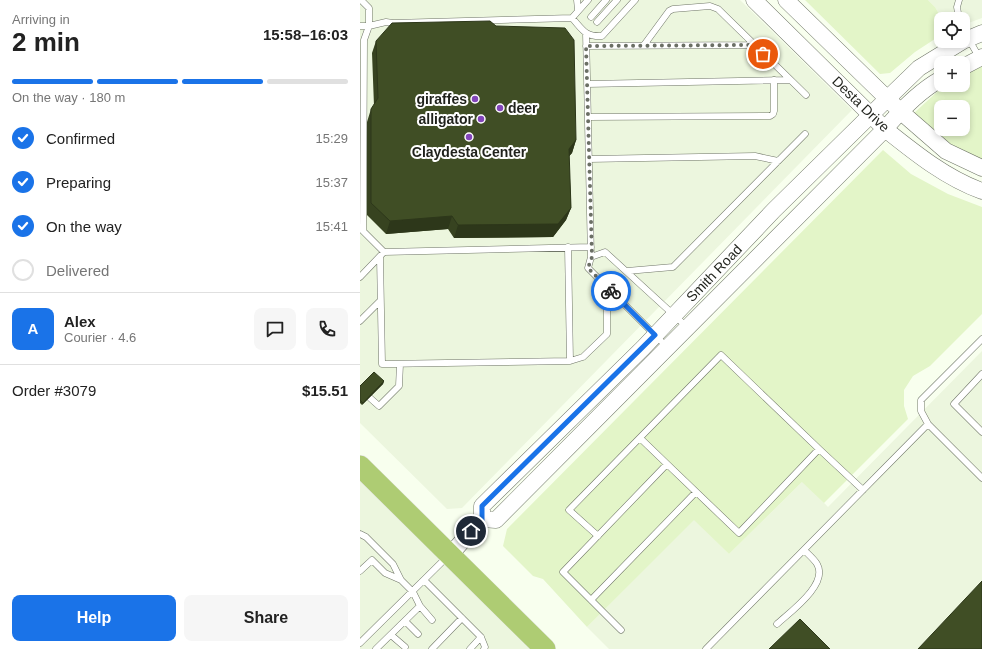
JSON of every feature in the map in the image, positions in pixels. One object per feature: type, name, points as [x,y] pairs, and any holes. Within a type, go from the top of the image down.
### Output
[{"type":"highway","points":[[360,466],[545,649]]},
{"type":"street","name":"Desta Drive","points":[[754,0],[885,129],[934,166],[953,178],[982,191]]},
{"type":"street","name":"Desta Drive","points":[[786,0],[887,99],[946,151],[982,168]]},
{"type":"street","name":"Smith Road","points":[[450,555],[482,520],[482,506],[655,335],[774,210],[871,114],[919,68],[950,48]]},
{"type":"street","points":[[970,64],[981,58]]},
{"type":"street","name":"Smith Road","points":[[482,520],[496,520],[885,129],[900,111],[934,83]]},
{"type":"lane","points":[[361,0],[369,8],[369,26],[364,40],[362,229],[382,254],[380,301],[382,364],[570,361],[583,357],[606,334],[607,307],[617,297]]},
{"type":"lane","points":[[578,0],[578,10]]},
{"type":"lane","points":[[572,18],[588,0]]},
{"type":"lane","points":[[591,17],[606,0]]},
{"type":"lane","points":[[597,22],[617,0]]},
{"type":"lane","points":[[572,18],[586,34],[592,36],[602,36],[635,0]]},
{"type":"lane","points":[[958,12],[957,7],[959,0]]},
{"type":"lane","points":[[644,45],[669,11],[673,9],[710,6],[718,9],[806,95]]},
{"type":"lane","points":[[360,26],[369,26],[386,22],[572,18]]},
{"type":"lane","points":[[586,34],[592,257],[588,268],[667,347]]},
{"type":"lane","points":[[970,39],[981,58]]},
{"type":"lane","points":[[586,46],[754,45]]},
{"type":"lane","points":[[588,117],[770,116],[774,111],[774,80]]},
{"type":"lane","points":[[587,84],[790,80]]},
{"type":"lane","points":[[627,271],[673,267],[805,134]]},
{"type":"lane","points":[[589,159],[755,156],[778,161]]},
{"type":"lane","points":[[568,247],[570,361]]},
{"type":"lane","points":[[360,277],[382,254],[591,247]]},
{"type":"lane","points":[[592,257],[605,252],[687,327]]},
{"type":"lane","points":[[360,321],[380,301]]},
{"type":"lane","points":[[982,339],[921,400],[921,411],[928,424],[982,478]]},
{"type":"lane","points":[[598,536],[569,510],[721,355],[863,490]]},
{"type":"lane","points":[[370,398],[379,406],[399,386],[400,364]]},
{"type":"lane","points":[[982,374],[954,404],[982,432]]},
{"type":"lane","points":[[706,649],[928,424]]},
{"type":"lane","points":[[640,438],[739,533],[819,449]]},
{"type":"lane","points":[[621,630],[562,572],[668,464]]},
{"type":"lane","points":[[591,600],[696,492]]},
{"type":"lane","points":[[360,534],[366,537],[393,564],[401,580],[413,592],[420,606],[432,620]]},
{"type":"lane","points":[[777,624],[812,591],[818,580],[819,572],[817,564],[804,550]]},
{"type":"lane","points":[[360,643],[450,555]]},
{"type":"lane","points":[[360,571],[372,560],[385,573],[401,580]]},
{"type":"lane","points":[[424,580],[481,637],[485,647],[484,649]]},
{"type":"lane","points":[[380,648],[391,634],[420,606]]},
{"type":"lane","points":[[428,643],[432,648],[462,618]]},
{"type":"lane","points":[[404,621],[418,634]]},
{"type":"lane","points":[[441,629],[446,634]]},
{"type":"lane","points":[[391,634],[405,647]]},
{"type":"lane","points":[[470,649],[481,637]]},
{"type":"shaded area","points":[[360,0],[740,0],[852,110],[462,508],[447,509],[360,423]]},
{"type":"shaded area","points":[[928,0],[982,0],[982,18],[970,22],[970,12],[938,12]]},
{"type":"shaded area","points":[[982,351],[982,649],[609,649],[587,627],[694,519],[729,554],[803,481],[828,507]]},
{"type":"shaded area","points":[[360,466],[543,649],[360,649]]},
{"type":"green space","points":[[805,0],[928,0],[938,12],[934,12],[934,40],[915,52],[890,73],[880,74]]},
{"type":"green space","points":[[982,65],[982,160],[958,153],[938,136],[970,136],[970,100],[934,100],[934,132],[913,114],[937,92],[970,92],[970,71]]},
{"type":"green space","points":[[883,150],[911,174],[948,194],[982,207],[982,314],[930,366],[913,376],[904,390],[904,406],[908,419],[824,503],[802,482],[729,554],[694,520],[587,627],[543,579],[533,576],[503,546],[507,529]]},
{"type":"building","name":"Claydesta Center","points":[[490,21],[496,26],[565,28],[574,40],[576,140],[569,149],[571,208],[558,224],[458,225],[452,216],[390,221],[371,203],[371,109],[378,98],[376,41],[392,23]]},
{"type":"building","points":[[374,372],[384,381],[363,403],[360,400],[360,386]]},
{"type":"building","points":[[982,581],[982,649],[918,649]]},
{"type":"building","points":[[800,619],[830,649],[769,649]]},
{"type":"way so far","points":[[611,291],[588,268],[592,257],[586,46],[754,45],[763,54]]},
{"type":"place","name":"giraffes","points":[[475,99]]},
{"type":"place","name":"deer","points":[[500,108]]},
{"type":"place","name":"alligator","points":[[481,119]]},
{"type":"place","name":"Claydesta Center","points":[[469,137]]},
{"type":"route","points":[[471,531],[482,520],[482,506],[655,335],[611,291]]}]
